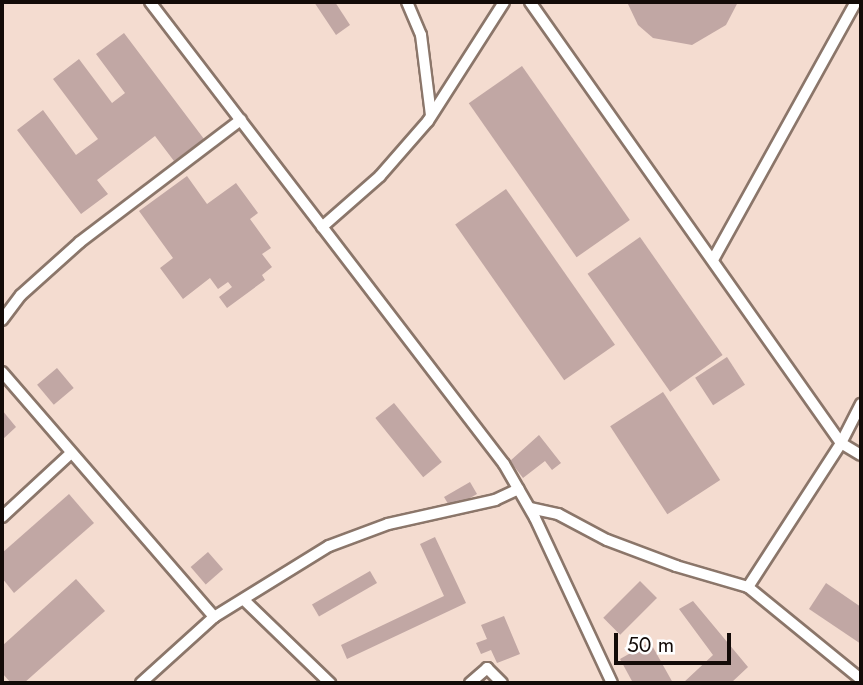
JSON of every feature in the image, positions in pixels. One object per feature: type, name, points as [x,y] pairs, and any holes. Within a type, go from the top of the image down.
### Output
[{"type":"lane","points":[[150,2],[519,489],[612,683]]},
{"type":"lane","points":[[407,2],[421,34],[431,115]]},
{"type":"lane","points":[[322,227],[380,176],[431,115],[504,2]]},
{"type":"lane","points":[[530,2],[714,258],[841,443],[861,456]]},
{"type":"lane","points":[[714,258],[856,2]]},
{"type":"lane","points":[[2,320],[21,295],[80,242],[242,120]]},
{"type":"lane","points":[[2,372],[214,617]]},
{"type":"lane","points":[[748,587],[841,443],[861,404]]},
{"type":"lane","points":[[2,517],[71,453]]},
{"type":"lane","points":[[141,683],[214,617],[329,546],[388,524],[495,500],[519,489]]},
{"type":"lane","points":[[530,508],[558,514],[607,540],[676,566],[748,587],[861,679]]},
{"type":"lane","points":[[244,600],[330,683]]},
{"type":"lane","points":[[470,683],[487,668],[502,683]]},
{"type":"building","points":[[314,2],[335,2],[350,25],[336,35]]},
{"type":"building","points":[[627,2],[738,2],[726,25],[692,45],[653,38],[638,25]]},
{"type":"building","points":[[124,33],[204,139],[174,161],[155,136],[97,180],[108,194],[81,214],[17,130],[43,110],[76,155],[98,139],[53,79],[79,59],[112,103],[125,93],[96,54]]},
{"type":"building","points":[[522,66],[630,220],[577,257],[469,103]]},
{"type":"building","points":[[187,176],[207,204],[236,183],[258,213],[250,219],[271,248],[262,254],[272,267],[262,275],[265,280],[227,308],[219,297],[232,287],[228,282],[218,289],[210,278],[183,299],[160,268],[173,258],[139,211]]},
{"type":"building","points":[[506,189],[615,345],[564,380],[455,225]]},
{"type":"building","points":[[640,237],[723,355],[670,392],[588,274]]},
{"type":"building","points":[[727,357],[745,385],[713,405],[695,378]]},
{"type":"building","points":[[57,368],[74,388],[54,405],[37,385]]},
{"type":"building","points":[[663,392],[720,480],[667,514],[610,426]]},
{"type":"building","points":[[394,403],[442,462],[423,477],[375,418]]},
{"type":"building","points":[[2,410],[16,427],[2,440]]},
{"type":"building","points":[[539,435],[561,463],[552,470],[545,461],[523,478],[510,461]]},
{"type":"building","points":[[470,482],[477,494],[451,509],[444,497]]},
{"type":"building","points":[[69,494],[94,523],[14,593],[2,578],[2,553]]},
{"type":"building","points":[[435,537],[466,603],[347,659],[341,645],[444,596],[420,544]]},
{"type":"building","points":[[208,552],[223,569],[206,584],[191,567]]},
{"type":"building","points":[[370,571],[377,583],[319,617],[312,604]]},
{"type":"building","points":[[76,579],[105,611],[24,683],[11,683],[2,673],[2,646]]},
{"type":"building","points":[[640,581],[657,598],[620,635],[603,618]]},
{"type":"building","points":[[826,583],[861,607],[861,644],[809,609]]},
{"type":"building","points":[[693,601],[748,667],[731,683],[683,683],[713,655],[679,609]]},
{"type":"building","points":[[504,616],[520,654],[497,663],[491,650],[481,654],[476,643],[487,639],[481,625]]},
{"type":"building","points":[[650,642],[673,683],[633,683],[620,659]]}]
